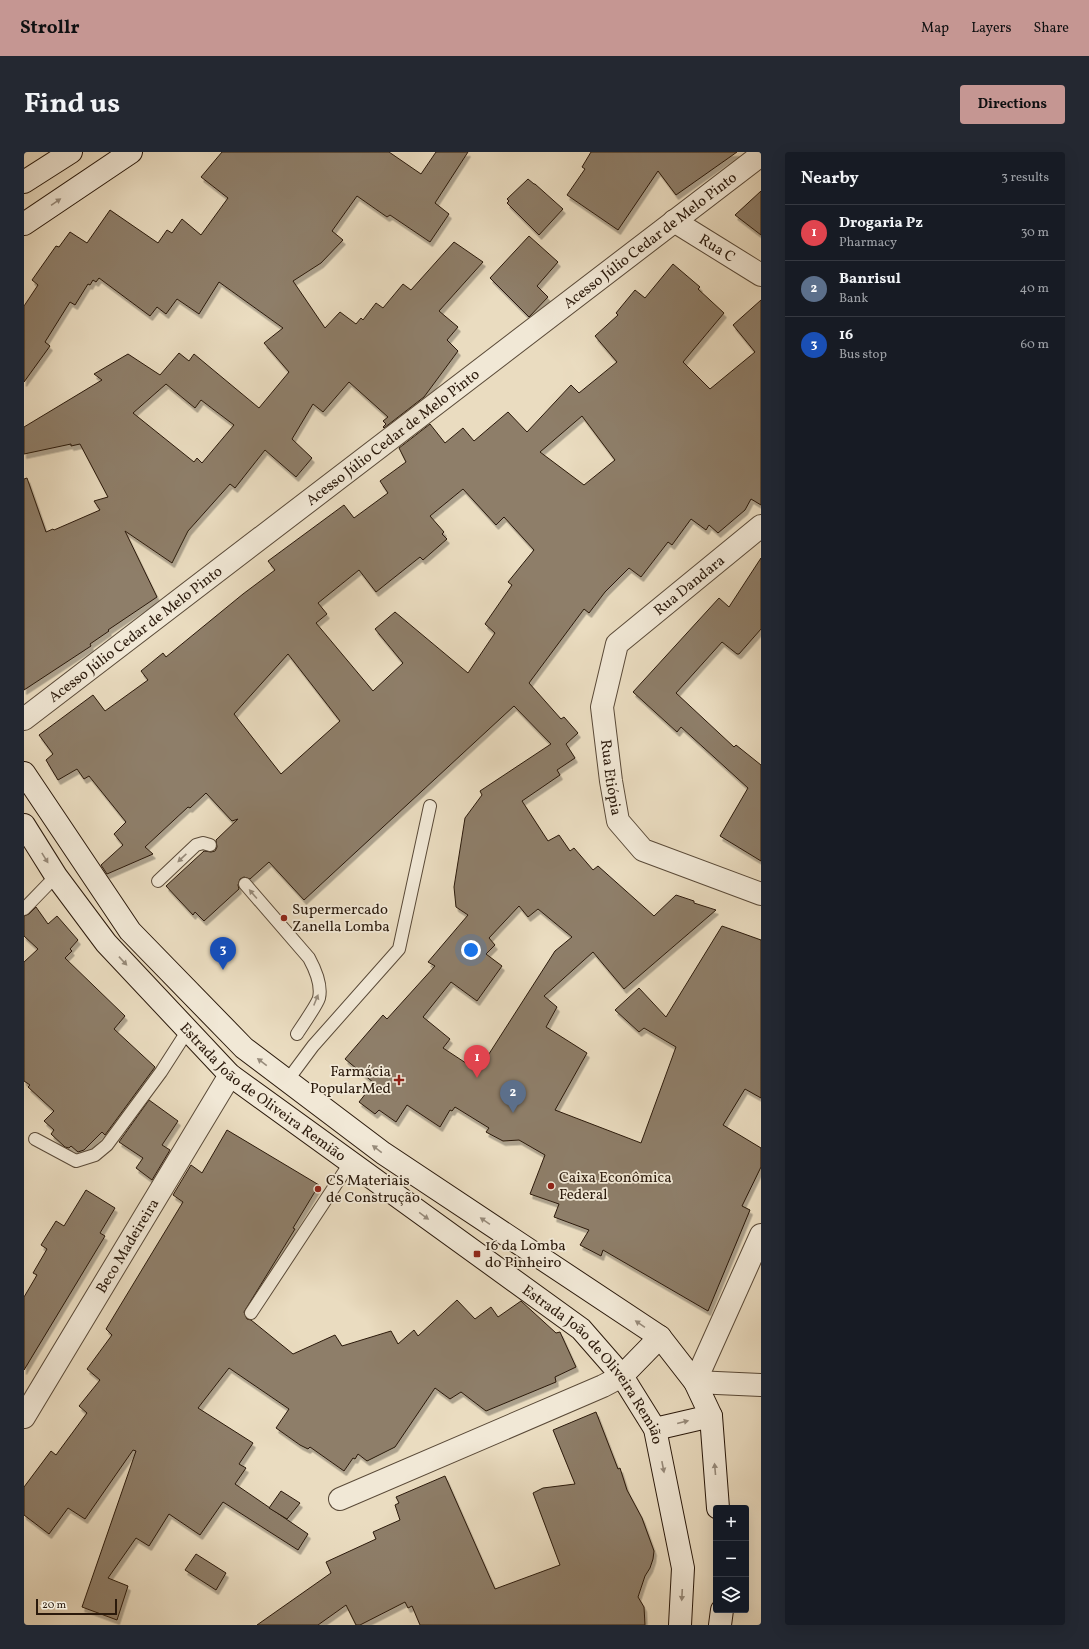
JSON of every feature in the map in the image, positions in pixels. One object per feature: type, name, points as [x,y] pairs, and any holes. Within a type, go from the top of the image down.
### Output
[{"type":"street","points":[[24,182],[71,152]]},
{"type":"street","points":[[24,224],[131,152]]},
{"type":"street","name":"Acesso Júlio Cedar de Melo Pinto","points":[[24,718],[761,155]]},
{"type":"street","name":"Rua C","points":[[674,221],[761,275]]},
{"type":"street","name":"Rua Dandara","points":[[617,644],[761,526]]},
{"type":"street","name":"Rua Etiópia","points":[[617,644],[602,707],[611,781],[618,821],[643,850],[761,894]]},
{"type":"street","name":"Estrada João de Oliveira Remião","points":[[24,773],[130,931],[244,1048],[383,1153],[660,1337],[695,1382],[711,1416],[718,1505]]},
{"type":"street","name":"Estrada João de Oliveira Remião","points":[[24,825],[56,876],[106,943],[230,1075],[581,1329],[622,1376],[655,1429],[683,1568],[680,1625]]},
{"type":"street","name":"Beco Madeireira","points":[[24,1416],[230,1075]]},
{"type":"street","points":[[761,1235],[695,1382],[761,1385]]},
{"type":"street","points":[[340,1499],[596,1389],[622,1376],[660,1337]]},
{"type":"street","points":[[655,1429],[711,1416]]},
{"type":"street","points":[[720,1625],[722,1613]]},
{"type":"lane","points":[[287,1081],[313,1046],[399,949],[430,806]]},
{"type":"lane","points":[[158,881],[196,845],[203,843],[210,845]]},
{"type":"lane","points":[[24,909],[56,876]]},
{"type":"lane","points":[[245,884],[309,958],[315,969],[319,983],[319,998],[297,1034]]},
{"type":"lane","points":[[34,1139],[76,1161],[95,1155],[107,1145],[161,1072],[188,1030]]},
{"type":"lane","points":[[252,1313],[350,1163]]},
{"type":"building","points":[[222,152],[389,152],[421,174],[436,152],[468,152],[435,203],[449,214],[430,242],[390,215],[387,217],[357,196],[332,231],[343,240],[321,263],[293,281],[325,328],[340,312],[356,324],[361,318],[363,320],[376,303],[383,308],[403,284],[411,290],[454,242],[483,262],[439,311],[458,327],[447,340],[458,351],[424,397],[384,428],[383,427],[386,424],[383,421],[388,417],[349,382],[323,412],[313,404],[292,439],[312,458],[296,477],[265,450],[235,488],[230,484],[188,531],[172,563],[125,531],[157,597],[108,630],[109,631],[90,644],[91,646],[24,690],[24,479],[27,478],[46,532],[100,510],[94,501],[108,497],[80,444],[71,446],[71,444],[24,454],[24,427],[102,380],[94,374],[128,354],[160,375],[179,353],[189,361],[194,354],[259,408],[289,372],[264,343],[283,328],[219,282],[199,314],[177,299],[166,314],[157,307],[150,316],[99,278],[96,282],[93,280],[90,285],[88,284],[75,305],[70,302],[45,342],[50,346],[24,382],[24,306],[38,285],[32,280],[56,246],[59,247],[70,232],[87,243],[110,210],[158,243],[167,230],[172,233],[182,219],[201,235],[228,198],[201,177]],"holes":[[[166,384],[195,408],[201,400],[234,425],[202,463],[197,458],[194,462],[133,413]]]},
{"type":"building","points":[[591,152],[737,152],[676,195],[658,171],[618,230],[567,195],[585,169],[582,167]]},
{"type":"building","points":[[528,179],[563,209],[539,235],[507,203],[509,201],[507,199]]},
{"type":"building","points":[[761,191],[761,235],[735,215]]},
{"type":"building","points":[[529,236],[558,262],[537,286],[548,297],[529,317],[490,278]]},
{"type":"building","points":[[673,264],[700,287],[698,289],[724,313],[683,362],[710,389],[755,352],[733,325],[761,300],[761,505],[751,499],[745,510],[718,533],[709,525],[706,530],[691,519],[672,545],[668,542],[641,577],[629,568],[605,592],[589,613],[584,609],[529,683],[561,719],[564,717],[578,733],[566,744],[575,758],[557,770],[560,775],[522,801],[548,841],[559,835],[570,851],[574,848],[593,870],[598,866],[654,916],[676,895],[716,910],[624,989],[593,952],[544,996],[557,1007],[546,1027],[587,1053],[555,1110],[641,1143],[676,1047],[644,1028],[639,1032],[615,1010],[639,988],[666,1017],[722,926],[761,940],[761,1098],[745,1089],[723,1125],[761,1148],[761,1167],[742,1206],[750,1210],[708,1311],[603,1250],[601,1256],[580,1245],[589,1230],[554,1217],[559,1204],[530,1194],[545,1155],[519,1140],[503,1141],[486,1132],[489,1128],[455,1107],[452,1111],[450,1110],[440,1127],[407,1105],[396,1122],[379,1110],[375,1114],[359,1102],[374,1083],[345,1059],[383,1015],[387,1019],[435,966],[428,962],[468,915],[456,907],[454,887],[465,818],[482,795],[480,791],[551,744],[514,706],[304,900],[269,862],[250,879],[244,877],[240,879],[238,885],[239,889],[204,921],[195,912],[193,915],[166,886],[204,851],[215,851],[217,847],[216,840],[238,819],[232,821],[206,793],[190,808],[188,807],[145,847],[153,854],[107,874],[101,865],[123,845],[114,834],[126,822],[89,776],[84,779],[77,769],[58,780],[46,760],[53,754],[39,735],[93,695],[105,711],[148,680],[141,671],[163,653],[166,657],[243,594],[275,570],[268,561],[344,505],[354,518],[388,493],[380,481],[406,462],[399,448],[430,424],[445,443],[463,428],[474,441],[508,412],[527,432],[571,385],[579,393],[617,362],[595,336],[618,315],[616,313],[635,290],[645,298]],"holes":[[[582,416],[615,460],[584,485],[540,452]],[[463,489],[496,525],[504,517],[534,550],[508,582],[512,585],[485,624],[495,633],[468,673],[395,612],[375,629],[403,663],[373,691],[316,623],[327,614],[318,603],[359,570],[376,592],[420,557],[423,560],[447,539],[442,534],[444,532],[430,516]],[[288,654],[340,721],[281,774],[234,714]],[[519,906],[528,917],[538,909],[572,937],[555,951],[478,1071],[443,1048],[450,1039],[423,1017],[451,982],[477,1001],[502,966],[486,954],[495,945],[489,938]]]},
{"type":"building","points":[[761,558],[761,629],[739,654],[722,642],[676,693],[734,747],[736,745],[761,765],[761,861],[720,836],[748,788],[681,727],[677,732],[633,692],[719,598],[729,607]]},
{"type":"building","points":[[36,907],[48,924],[57,916],[78,940],[70,949],[72,951],[65,958],[125,1016],[114,1029],[155,1067],[105,1135],[102,1132],[84,1150],[78,1152],[71,1146],[69,1148],[65,1147],[51,1134],[54,1130],[44,1121],[54,1111],[28,1087],[30,1085],[24,1081],[24,962],[38,949],[24,936],[24,916],[29,914]]},
{"type":"building","points":[[149,1100],[178,1121],[162,1145],[170,1150],[152,1180],[136,1168],[143,1158],[119,1142]]},
{"type":"building","points":[[227,1130],[319,1185],[293,1228],[295,1229],[244,1312],[247,1319],[251,1320],[293,1354],[335,1335],[342,1346],[391,1331],[398,1344],[414,1330],[418,1336],[457,1300],[475,1319],[491,1307],[498,1317],[521,1301],[556,1333],[560,1332],[576,1367],[555,1377],[556,1382],[486,1411],[461,1392],[450,1399],[435,1388],[395,1447],[367,1461],[358,1454],[355,1459],[353,1458],[344,1471],[310,1447],[308,1449],[300,1445],[276,1428],[289,1409],[229,1368],[198,1408],[253,1443],[239,1464],[246,1468],[235,1484],[308,1534],[298,1550],[223,1502],[200,1535],[169,1514],[149,1546],[136,1538],[108,1578],[128,1586],[117,1620],[82,1607],[136,1451],[133,1450],[85,1519],[68,1508],[49,1534],[24,1515],[24,1487],[51,1451],[56,1455],[87,1413],[79,1406],[100,1380],[87,1369],[112,1335],[106,1329],[183,1202],[173,1195],[191,1165],[202,1173]]},
{"type":"building","points":[[86,1190],[115,1208],[100,1233],[105,1236],[24,1370],[24,1297],[37,1275],[33,1273],[47,1249],[41,1245],[56,1221],[64,1226]]},
{"type":"building","points":[[596,1412],[618,1469],[620,1468],[627,1490],[642,1518],[654,1551],[650,1568],[645,1576],[638,1597],[644,1607],[645,1625],[420,1625],[412,1606],[408,1608],[405,1602],[360,1625],[356,1625],[346,1605],[318,1625],[257,1625],[331,1573],[326,1562],[376,1539],[373,1532],[400,1520],[395,1505],[399,1503],[396,1497],[445,1476],[495,1589],[560,1565],[533,1493],[543,1488],[575,1484],[553,1430]]},
{"type":"building","points":[[281,1491],[300,1503],[287,1519],[269,1508]]},
{"type":"building","points":[[196,1554],[226,1573],[216,1590],[185,1570]]},
{"type":"place","name":"Supermercado Zanella Lomba","points":[[284,918]]},
{"type":"place","name":"16","points":[[223,970]]},
{"type":"place","name":"Drogaria Pz","points":[[477,1078]]},
{"type":"place","name":"Farmácia PopularMed","points":[[399,1080]]},
{"type":"place","name":"Banrisul","points":[[513,1113]]},
{"type":"place","name":"Caixa Econômica Federal","points":[[551,1186]]},
{"type":"place","name":"CS Materiais de Construção","points":[[318,1189]]},
{"type":"place","name":"16 da Lomba do Pinheiro","points":[[477,1254]]}]
